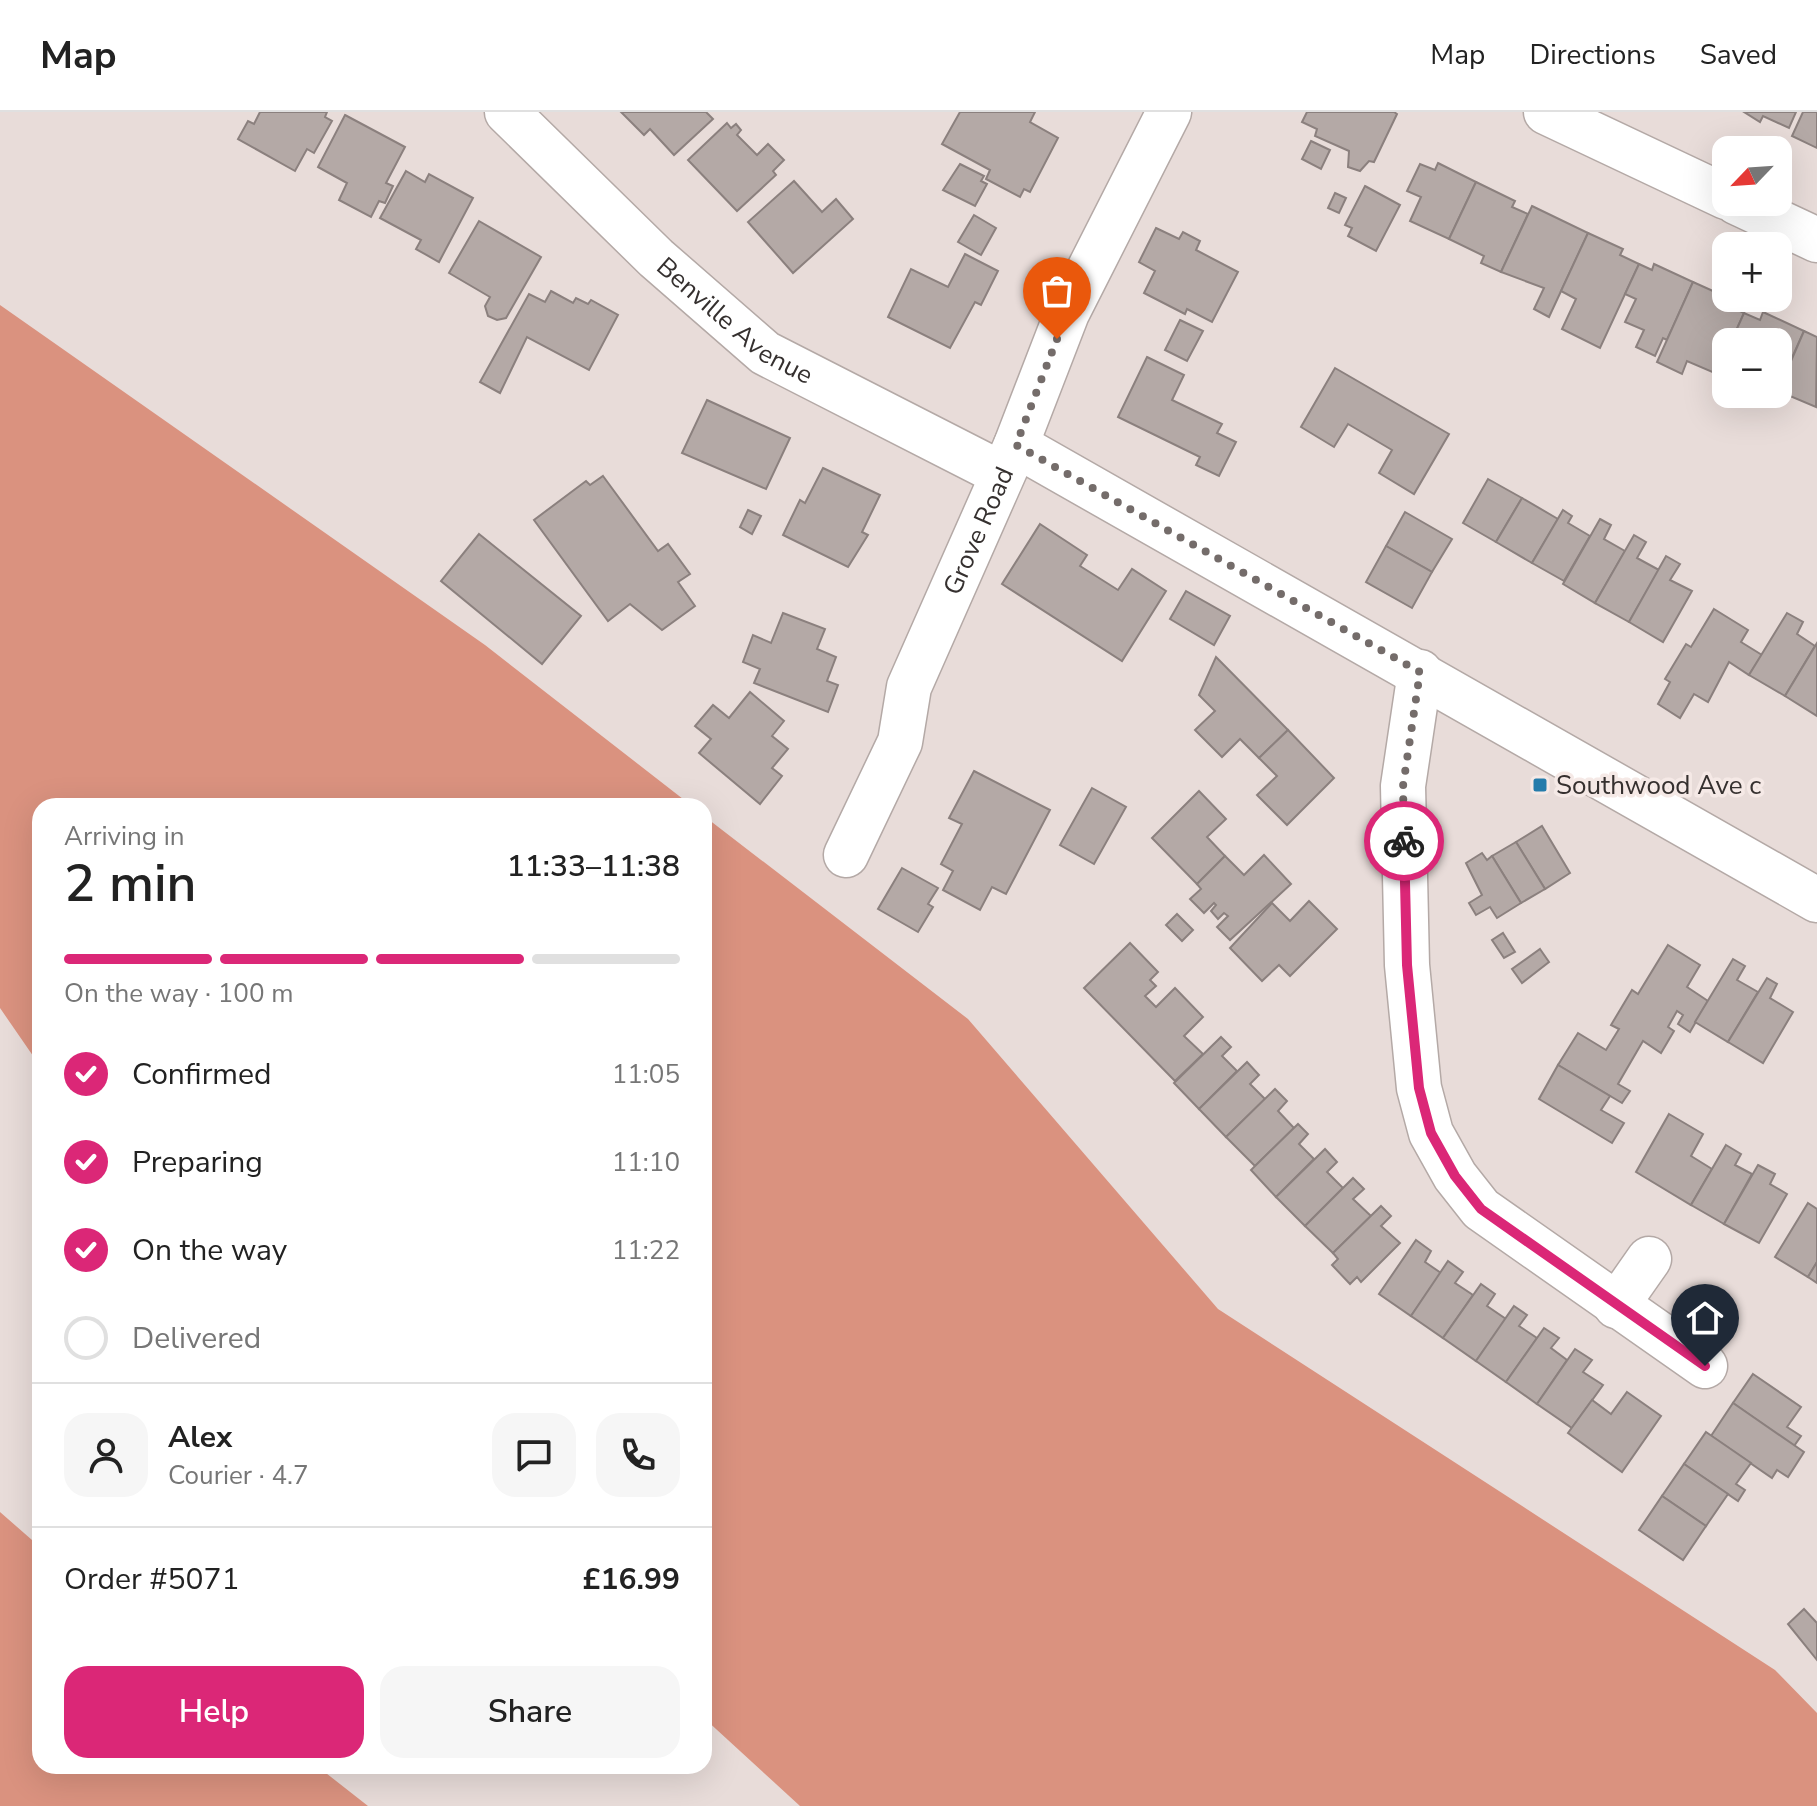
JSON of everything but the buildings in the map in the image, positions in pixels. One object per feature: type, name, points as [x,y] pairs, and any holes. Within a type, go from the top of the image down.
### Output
[{"type":"street","name":"Benville Avenue","points":[[507,112],[686,286],[765,353],[1009,460],[1420,672],[1817,900]]},
{"type":"street","name":"Grove Road","points":[[846,855],[900,742],[909,687],[1009,460],[1067,313],[1169,112]]},
{"type":"street","points":[[1546,112],[1712,190]]},
{"type":"street","points":[[1766,216],[1817,240]]},
{"type":"street","points":[[1420,672],[1403,786],[1407,950],[1419,1088],[1431,1133],[1455,1176],[1481,1209],[1705,1366]]},
{"type":"street","points":[[1616,1306],[1649,1259]]},
{"type":"shaded area","points":[[0,305],[485,645],[682,798],[32,798],[32,1054],[0,1008]]},
{"type":"shaded area","points":[[712,822],[968,1019],[1218,1309],[1775,1670],[1817,1713],[1817,1806],[800,1806],[712,1725]]},
{"type":"shaded area","points":[[0,1512],[32,1540],[32,1774],[327,1774],[368,1806],[0,1806]]},
{"type":"way so far","points":[[1057,339],[1016,445],[1420,672],[1403,786],[1404,841]]},
{"type":"place","name":"Southwood Ave c","points":[[1540,785]]},
{"type":"route","points":[[1404,841],[1407,965],[1419,1088],[1431,1133],[1455,1176],[1481,1209],[1705,1366]]}]
